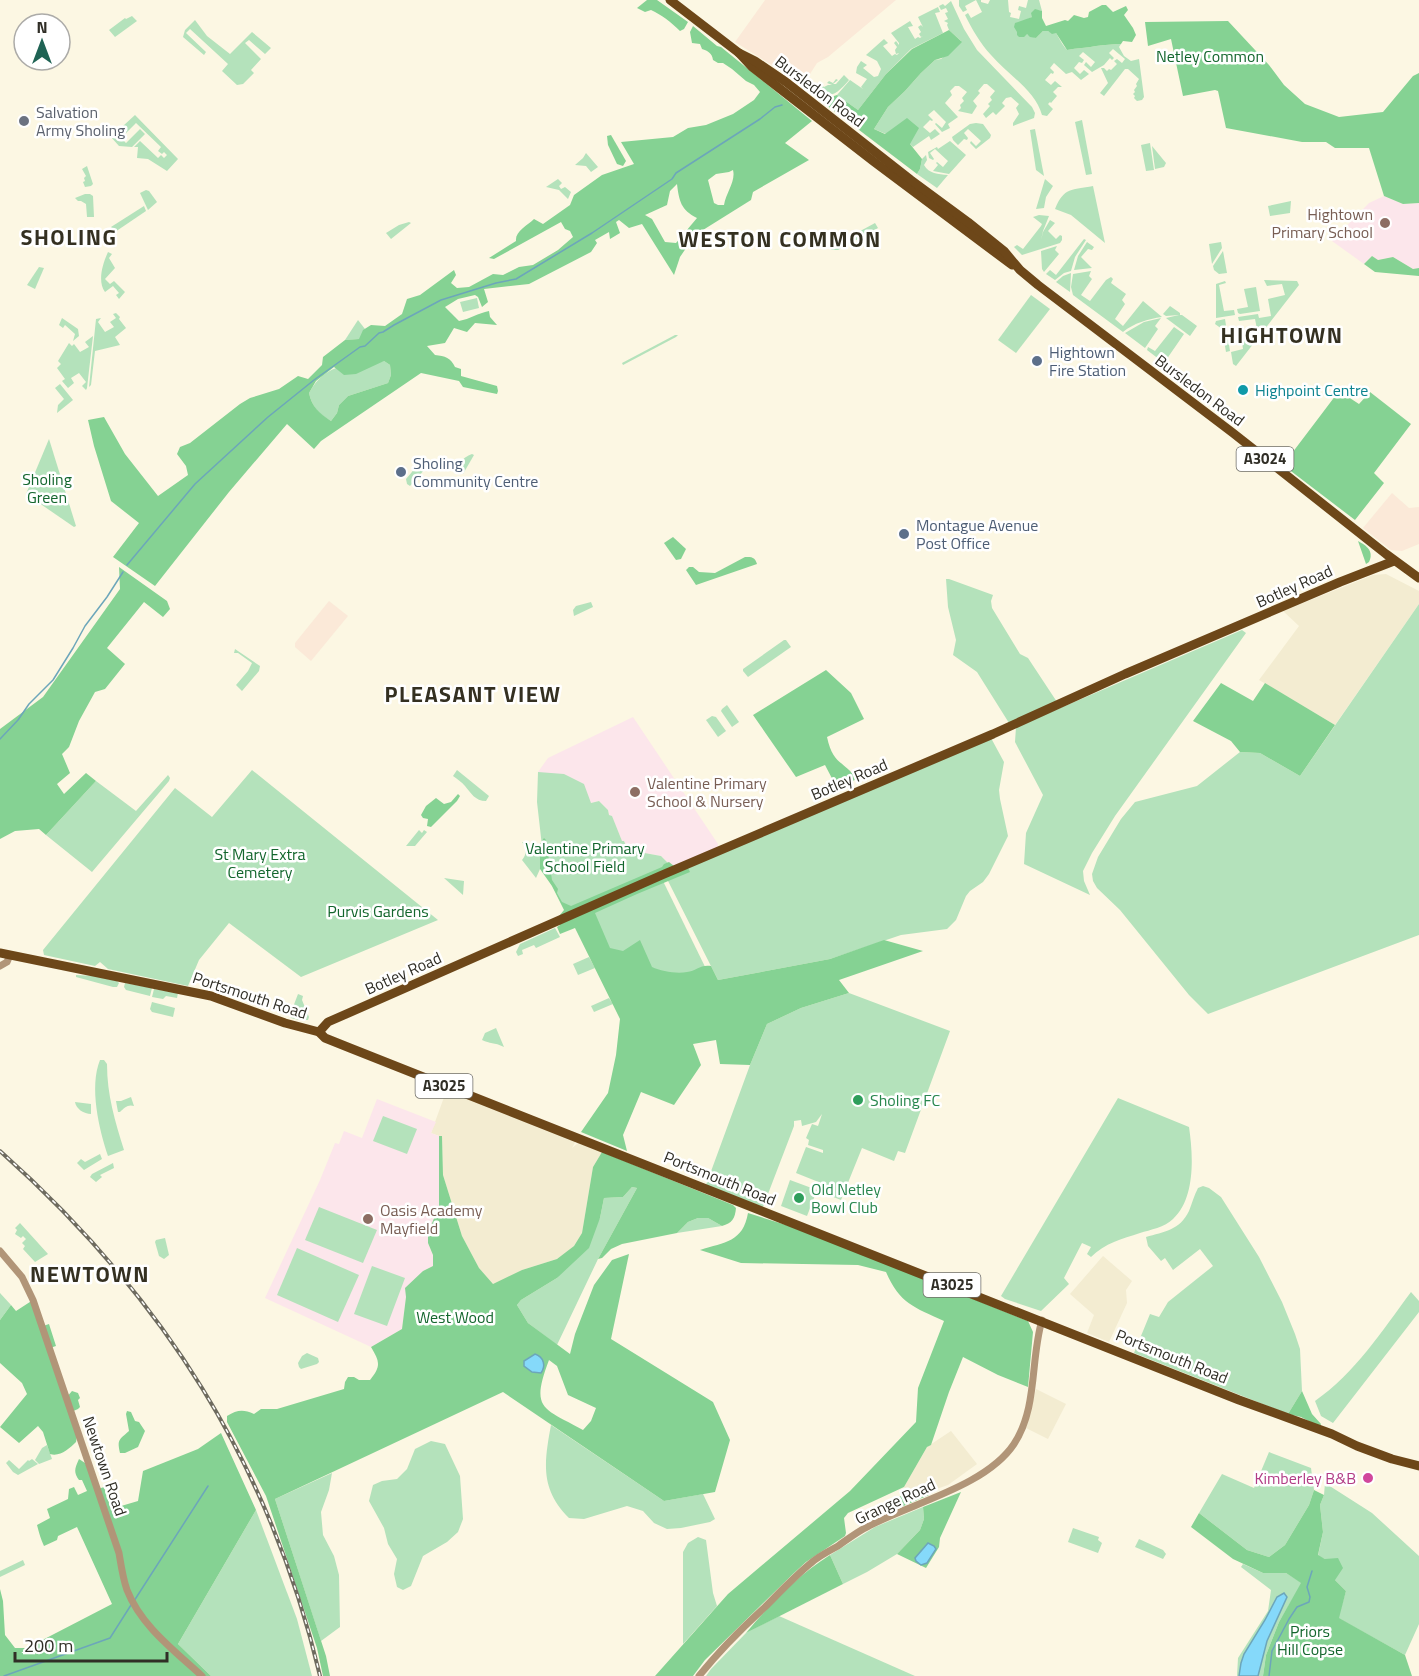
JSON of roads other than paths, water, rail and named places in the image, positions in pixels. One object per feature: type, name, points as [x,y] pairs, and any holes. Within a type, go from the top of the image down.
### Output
[{"type":"main road","name":"Bursledon Road","points":[[670,0],[739,53],[786,82],[968,222],[1004,251],[1020,270],[1233,433],[1394,561],[1419,578]]},
{"type":"main road","points":[[1369,570],[1376,562],[1376,546]]},
{"type":"main road","name":"Botley Road","points":[[319,1032],[328,1022],[662,875],[1394,561]]},
{"type":"main road","name":"Portsmouth Road","points":[[5,954],[211,996],[319,1032],[325,1038],[1042,1320],[1239,1400],[1392,1459],[1419,1466]]},
{"type":"street","points":[[0,966],[7,962],[5,954]]},
{"type":"street","name":"Newtown Road","points":[[0,1251],[21,1276],[33,1300],[119,1553],[130,1598],[149,1625],[202,1676]]},
{"type":"street","name":"Grange Road","points":[[699,1676],[736,1634],[811,1563],[868,1526],[974,1479],[1004,1455],[1013,1445],[1024,1423],[1034,1385],[1038,1334],[1042,1320]]},
{"type":"water","points":[[535,1354],[543,1362],[541,1373],[532,1372],[524,1366],[524,1361]]},
{"type":"water","points":[[928,1543],[936,1549],[927,1563],[921,1565],[915,1558]]},
{"type":"water","points":[[1284,1593],[1287,1597],[1267,1641],[1258,1676],[1239,1676],[1244,1654],[1277,1597]]},
{"type":"waterway","points":[[127,565],[195,484],[268,417],[314,380],[360,347],[365,346],[379,333],[441,300],[516,279],[592,233],[672,179],[676,173],[775,107],[782,105]]},
{"type":"waterway","points":[[0,739],[29,704],[53,680],[85,626],[123,572]]},
{"type":"waterway","points":[[134,1601],[208,1486]]},
{"type":"waterway","points":[[1269,1676],[1272,1651],[1289,1619],[1297,1607],[1309,1602],[1307,1587],[1312,1571]]},
{"type":"waterway","points":[[4,1676],[110,1638],[131,1605]]},
{"type":"railway","points":[[0,1151],[58,1206],[111,1264],[159,1324],[202,1388],[239,1455],[272,1525],[299,1598],[320,1676]]},
{"type":"place","name":"Salvation Army Sholing","points":[[24,121]]},
{"type":"place","name":"Hightown Primary School","points":[[1385,223]]},
{"type":"place","name":"Hightown Fire Station","points":[[1037,361]]},
{"type":"place","name":"Highpoint Centre","points":[[1243,390]]},
{"type":"place","name":"Sholing Community Centre","points":[[401,472]]},
{"type":"place","name":"Montague Avenue Post Office","points":[[904,534]]},
{"type":"place","name":"Valentine Primary School & Nursery","points":[[635,792]]},
{"type":"place","name":"Sholing FC","points":[[858,1100]]},
{"type":"place","name":"Old Netley Bowl Club","points":[[799,1198]]},
{"type":"place","name":"Oasis Academy Mayfield","points":[[368,1219]]},
{"type":"place","name":"Kimberley B&B","points":[[1368,1478]]},
{"type":"district","name":"SHOLING","points":[[69,237]]},
{"type":"district","name":"WESTON COMMON","points":[[780,239]]},
{"type":"district","name":"HIGHTOWN","points":[[1282,335]]},
{"type":"district","name":"PLEASANT VIEW","points":[[473,694]]},
{"type":"district","name":"NEWTOWN","points":[[90,1274]]},
{"type":"park label","name":"Netley Common","points":[[1210,56]]},
{"type":"park label","name":"Sholing Green","points":[[47,488]]},
{"type":"park label","name":"Valentine Primary School Field","points":[[585,857]]},
{"type":"park label","name":"St Mary Extra Cemetery","points":[[260,863]]},
{"type":"park label","name":"Purvis Gardens","points":[[378,911]]},
{"type":"park label","name":"West Wood","points":[[455,1317]]},
{"type":"park label","name":"Priors Hill Copse","points":[[1310,1640]]}]
